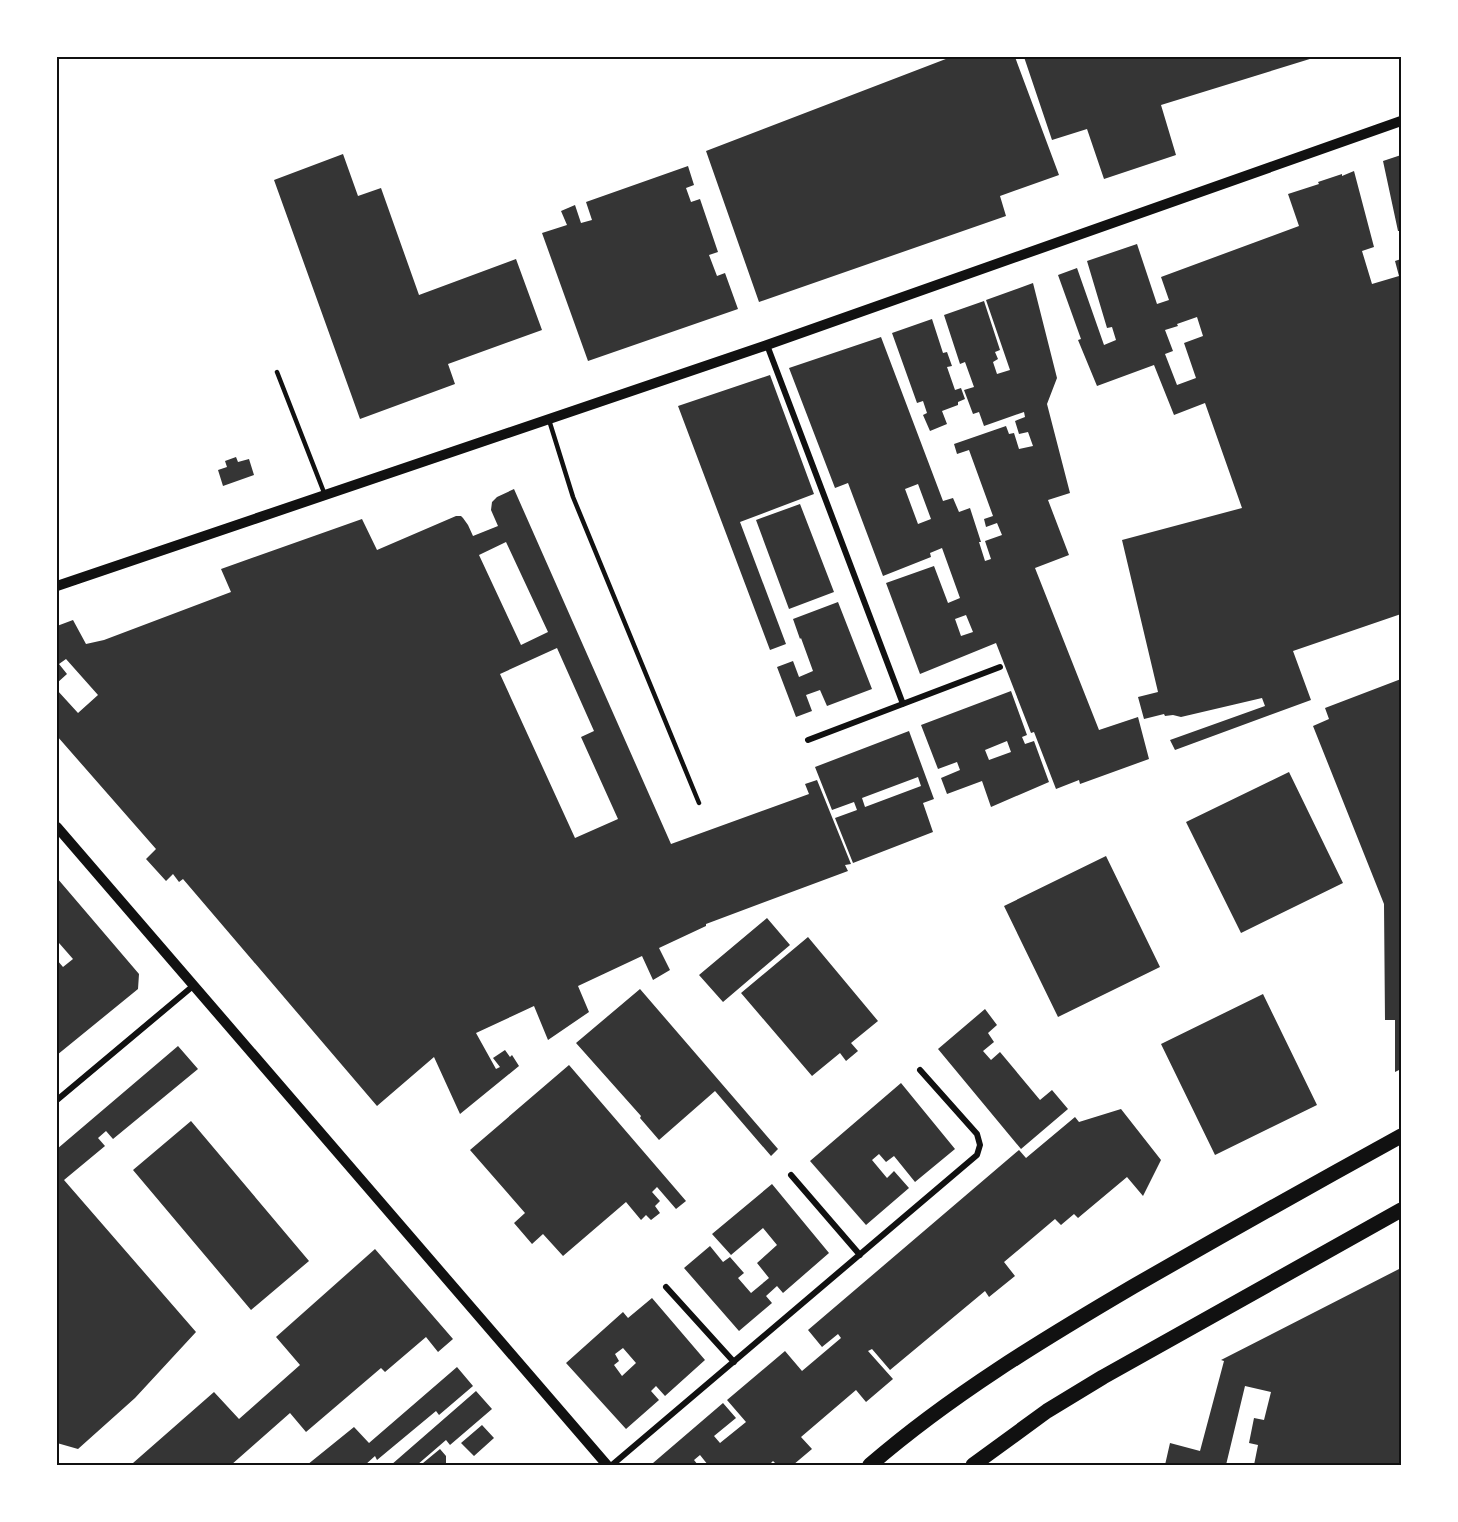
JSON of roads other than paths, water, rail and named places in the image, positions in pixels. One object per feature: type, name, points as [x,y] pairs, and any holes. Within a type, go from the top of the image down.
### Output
[{"type":"main road","points":[[870,1465],[932,1415],[992,1373],[1071,1323],[1401,1136]]},
{"type":"main road","points":[[973,1465],[1047,1411],[1103,1377],[1401,1210]]},
{"type":"street","points":[[57,586],[767,345],[1401,121]]},
{"type":"street","points":[[767,345],[903,704]]},
{"type":"street","points":[[808,740],[1000,667]]},
{"type":"street","points":[[57,827],[607,1465]]},
{"type":"street","points":[[57,1100],[193,986]]},
{"type":"street","points":[[612,1465],[977,1155],[979,1139],[977,1134],[920,1070]]},
{"type":"street","points":[[791,1175],[860,1255]]},
{"type":"street","points":[[666,1287],[734,1362]]},
{"type":"lane","points":[[277,372],[325,495]]},
{"type":"lane","points":[[548,419],[573,497],[699,803]]}]
